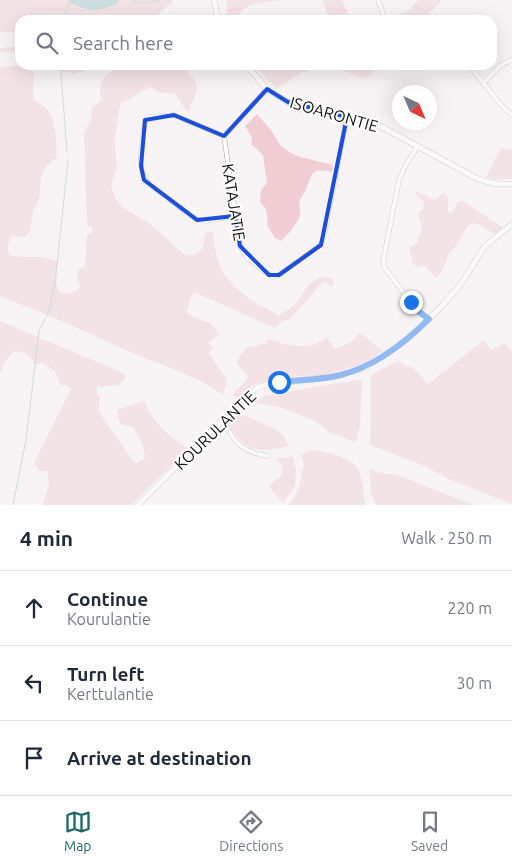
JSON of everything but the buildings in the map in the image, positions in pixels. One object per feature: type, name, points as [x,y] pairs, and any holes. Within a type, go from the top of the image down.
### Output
[{"type":"street","points":[[214,0],[217,15]]},
{"type":"street","points":[[378,0],[384,13]]},
{"type":"street","points":[[497,69],[512,60]]},
{"type":"street","name":"ISOARONTIE","points":[[250,70],[267,90],[288,102],[392,131],[478,179],[496,184],[512,184]]},
{"type":"street","points":[[473,70],[502,106],[512,115]]},
{"type":"street","points":[[484,82],[496,70]]},
{"type":"street","points":[[235,216],[206,221],[197,220],[144,180],[142,175],[145,120],[174,115],[224,136],[267,90]]},
{"type":"street","name":"KATAJATIE","points":[[224,136],[240,246],[247,258],[272,277],[321,245],[347,117]]},
{"type":"street","points":[[418,146],[405,166],[399,180],[383,262],[384,267],[415,308],[429,319]]},
{"type":"street","name":"KOURULANTIE","points":[[138,505],[249,393],[267,385],[340,375],[364,368],[386,354],[429,319],[453,295],[484,246],[512,224]]},
{"type":"street","points":[[223,419],[236,443],[251,453],[267,456]]},
{"type":"highlighted area","points":[[267,89],[288,102],[347,117],[321,245],[279,275],[269,275],[240,246],[235,216],[197,220],[144,180],[141,166],[145,120],[174,115],[224,136]]},
{"type":"shaded area","points":[[0,0],[68,0],[69,2],[118,4],[119,0],[172,0],[173,2],[158,15],[15,15],[15,33],[0,32]]},
{"type":"shaded area","points":[[227,0],[283,0],[262,2],[249,6],[240,15],[227,15]]},
{"type":"shaded area","points":[[322,0],[342,0],[349,15],[328,15]]},
{"type":"shaded area","points":[[418,0],[442,0],[428,15],[398,15],[409,10]]},
{"type":"shaded area","points":[[15,46],[15,53],[11,51],[0,53],[0,48]]},
{"type":"shaded area","points":[[15,66],[15,70],[32,70],[34,73],[33,99],[48,111],[56,133],[57,157],[47,166],[41,177],[38,202],[33,210],[30,232],[25,237],[13,236],[10,238],[9,255],[42,257],[58,261],[56,282],[57,287],[64,293],[70,293],[79,289],[80,285],[77,280],[79,269],[85,267],[87,235],[92,233],[92,227],[87,226],[84,133],[91,120],[92,107],[101,101],[101,84],[113,70],[186,70],[196,81],[197,91],[188,113],[175,94],[159,92],[150,87],[120,104],[115,141],[117,168],[111,185],[116,200],[126,210],[149,223],[184,254],[194,255],[203,248],[205,233],[213,231],[218,260],[225,275],[252,301],[278,316],[297,302],[310,283],[321,278],[329,277],[333,280],[334,285],[330,287],[326,281],[320,284],[289,320],[282,321],[275,328],[194,292],[187,312],[195,318],[210,323],[220,334],[209,342],[213,349],[209,353],[227,380],[223,395],[199,380],[0,296],[0,67]]},
{"type":"shaded area","points":[[58,70],[86,70],[74,74]]},
{"type":"shaded area","points":[[259,70],[310,70],[301,73],[276,89]]},
{"type":"shaded area","points":[[342,70],[375,70],[366,79]]},
{"type":"shaded area","points":[[257,114],[271,130],[280,145],[289,152],[300,157],[333,165],[332,172],[316,171],[313,173],[300,200],[300,216],[292,230],[281,241],[275,238],[268,227],[266,209],[260,202],[261,190],[267,183],[263,155],[251,144],[252,138],[245,126]]},
{"type":"shaded area","points":[[501,148],[512,150],[512,179],[494,180],[486,177]]},
{"type":"shaded area","points":[[416,191],[435,200],[443,193],[448,198],[448,212],[452,212],[458,202],[463,201],[503,228],[498,234],[473,223],[467,227],[457,245],[449,253],[438,277],[434,277],[425,266],[418,267],[411,263],[413,259],[410,254],[410,247],[417,243],[422,229],[418,214],[424,208],[423,201],[416,195]]},
{"type":"shaded area","points":[[0,321],[123,373],[126,378],[119,385],[97,387],[97,394],[100,396],[99,412],[133,461],[137,463],[145,458],[143,446],[133,427],[120,424],[117,410],[144,401],[152,416],[162,428],[188,449],[131,505],[44,505],[49,485],[47,471],[39,471],[34,463],[71,389],[66,385],[60,385],[55,371],[42,363],[36,364],[29,356],[21,352],[14,351],[5,361],[0,374]]},
{"type":"shaded area","points":[[360,333],[383,351],[362,365],[323,374],[273,379],[253,385],[240,397],[232,396],[248,377],[237,364],[240,355],[250,346],[256,347],[265,344],[268,339],[290,345],[306,346],[320,342],[327,337],[335,349],[349,343]]},
{"type":"shaded area","points":[[484,340],[491,350],[505,343],[512,352],[512,504],[449,479],[420,464],[370,445],[371,376],[398,361],[408,367],[412,367],[428,384]]},
{"type":"shaded area","points":[[362,379],[360,425],[356,442],[328,432],[320,424],[308,418],[279,407],[254,402],[264,396]]},
{"type":"shaded area","points":[[239,413],[277,430],[284,436],[288,446],[260,450],[246,445],[234,433],[228,423]]},
{"type":"shaded area","points":[[310,450],[337,455],[355,465],[361,477],[365,505],[288,505],[298,491],[304,464],[301,455]]},
{"type":"shaded area","points":[[293,456],[296,471],[295,486],[283,503],[269,487],[283,473],[282,466],[276,459]]},
{"type":"shaded area","points":[[369,469],[397,475],[474,505],[376,505],[371,493]]},
{"type":"water","points":[[68,0],[119,0],[118,4],[94,10],[77,6]]},
{"type":"waterway","points":[[132,0],[139,3],[159,0]]},
{"type":"waterway","points":[[65,15],[69,2]]},
{"type":"waterway","points":[[62,70],[67,152]]},
{"type":"waterway","points":[[13,505],[26,440],[39,331],[49,311],[55,284],[68,160]]},
{"type":"route","points":[[279,382],[340,375],[364,368],[379,359],[429,319],[423,316],[411,302]]}]
